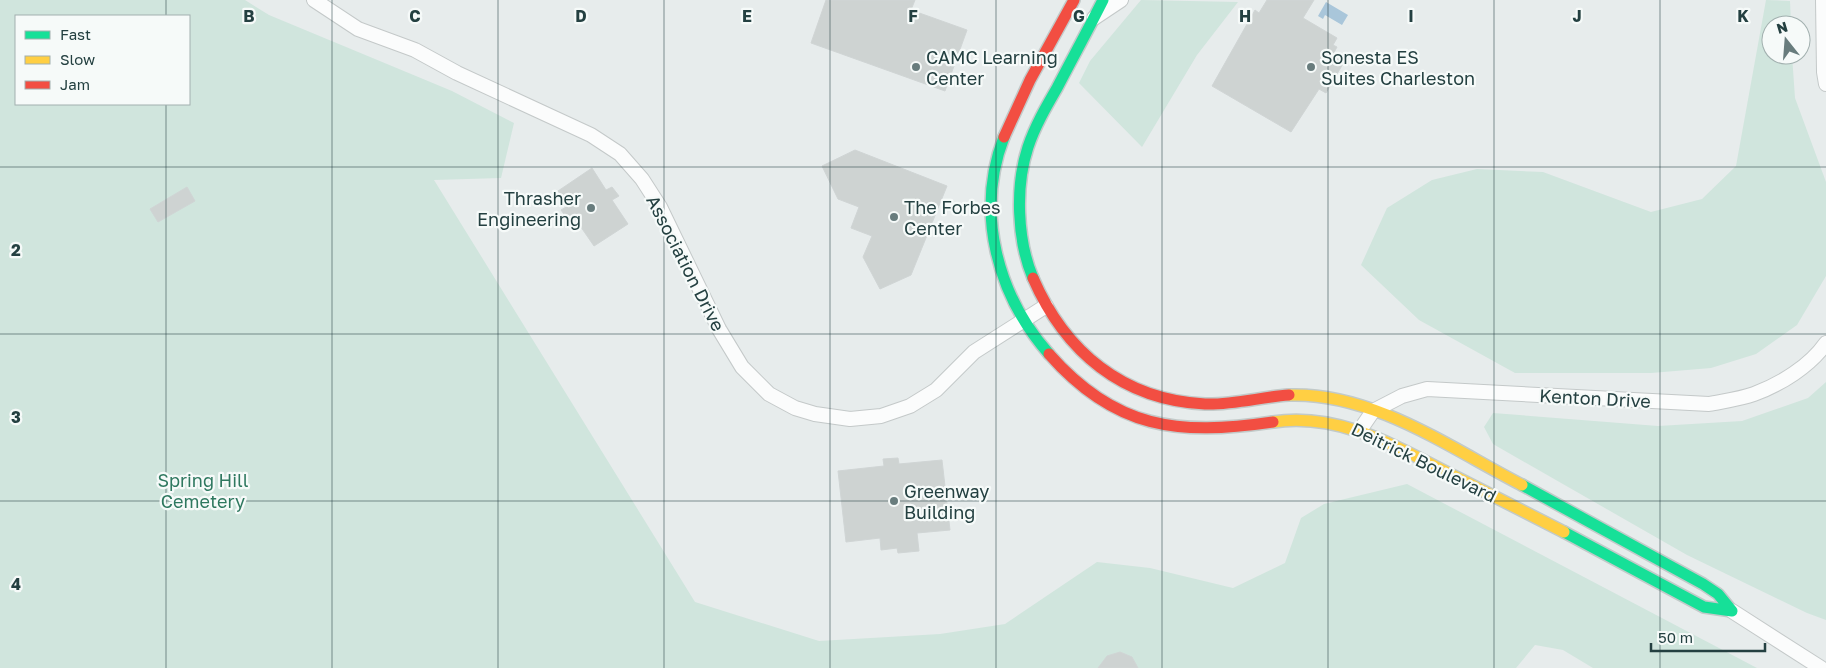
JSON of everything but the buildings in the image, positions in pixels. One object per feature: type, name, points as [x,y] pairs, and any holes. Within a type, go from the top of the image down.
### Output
[{"type":"street","name":"Association Drive","points":[[314,0],[358,29],[415,50],[458,73],[591,135],[620,154],[642,179],[660,207],[718,329],[742,367],[770,394],[795,408],[815,414],[850,419],[881,416],[910,406],[936,390],[974,352],[1046,306]]},
{"type":"street","name":"Deitrick Boulevard","points":[[1074,0],[1008,126],[995,166],[992,229],[1002,275],[1025,319],[1043,349],[1088,391],[1115,409],[1153,423],[1194,428],[1226,428],[1307,419],[1345,424],[1378,437],[1602,551],[1704,607],[1732,612]]},
{"type":"street","name":"Deitrick Boulevard","points":[[1103,0],[1037,123],[1027,153],[1019,198],[1022,238],[1031,276],[1046,306],[1061,328],[1086,357],[1105,372],[1129,385],[1157,395],[1194,403],[1226,403],[1298,394],[1344,401],[1374,411],[1442,443],[1616,535],[1717,593],[1732,612],[1821,668]]},
{"type":"street","points":[[1093,19],[1121,0]]},
{"type":"street","points":[[1823,0],[1824,72],[1826,84]]},
{"type":"street","name":"Kenton Drive","points":[[1360,430],[1374,411],[1402,396],[1427,389],[1709,404],[1754,394],[1792,375],[1821,350],[1826,343]]},
{"type":"green space","name":"Spring Hill Cemetery","points":[[0,0],[245,0],[269,15],[452,91],[514,123],[501,178],[434,180],[695,602],[819,641],[940,634],[1005,624],[1097,562],[1150,568],[1233,588],[1285,563],[1301,518],[1324,504],[1407,484],[1757,668],[1593,668],[1563,650],[1535,645],[1516,668],[0,668]]},
{"type":"green space","points":[[1141,0],[1238,2],[1197,55],[1142,147],[1079,83],[1090,61]]},
{"type":"green space","points":[[1766,0],[1790,1],[1791,15],[1763,15]]},
{"type":"green space","points":[[1761,28],[1761,65],[1793,65],[1795,98],[1826,182],[1826,276],[1797,325],[1756,354],[1711,368],[1651,373],[1515,373],[1419,320],[1361,265],[1387,208],[1432,180],[1477,169],[1543,172],[1651,212],[1702,199],[1736,166]]},
{"type":"green space","points":[[1826,382],[1826,620],[1807,613],[1687,555],[1493,444],[1484,427],[1493,413],[1658,426],[1742,421],[1808,398]]},
{"type":"water","points":[[1326,2],[1348,15],[1342,25],[1325,15],[1323,19],[1318,16]]},
{"type":"traffic: fast","points":[[1033,278],[1021,230],[1020,196],[1024,162],[1037,124],[1103,0]]},
{"type":"traffic: fast","points":[[1004,137],[995,165],[991,194],[996,252],[1004,279],[1016,306],[1031,331],[1049,354]]},
{"type":"traffic: fast","points":[[1522,485],[1703,584],[1718,594],[1732,611],[1704,607],[1564,532]]},
{"type":"traffic: slow","points":[[1289,395],[1320,396],[1381,412],[1439,439],[1522,485]]},
{"type":"traffic: slow","points":[[1273,422],[1297,420],[1321,422],[1366,434],[1409,453],[1564,532]]},
{"type":"traffic: jam","points":[[1004,137],[1030,80],[1074,0]]},
{"type":"traffic: jam","points":[[1033,278],[1046,304],[1062,328],[1080,349],[1100,367],[1123,382],[1148,393],[1175,400],[1205,404],[1289,395]]},
{"type":"traffic: jam","points":[[1049,354],[1074,379],[1098,398],[1124,412],[1150,421],[1178,426],[1207,428],[1273,422]]},
{"type":"place","name":"CAMC Learning Center","points":[[916,67]]},
{"type":"place","name":"Sonesta ES Suites Charleston","points":[[1311,67]]},
{"type":"place","name":"Thrasher Engineering","points":[[591,208]]},
{"type":"place","name":"The Forbes Center","points":[[894,217]]},
{"type":"place","name":"Greenway Building","points":[[894,501]]}]
